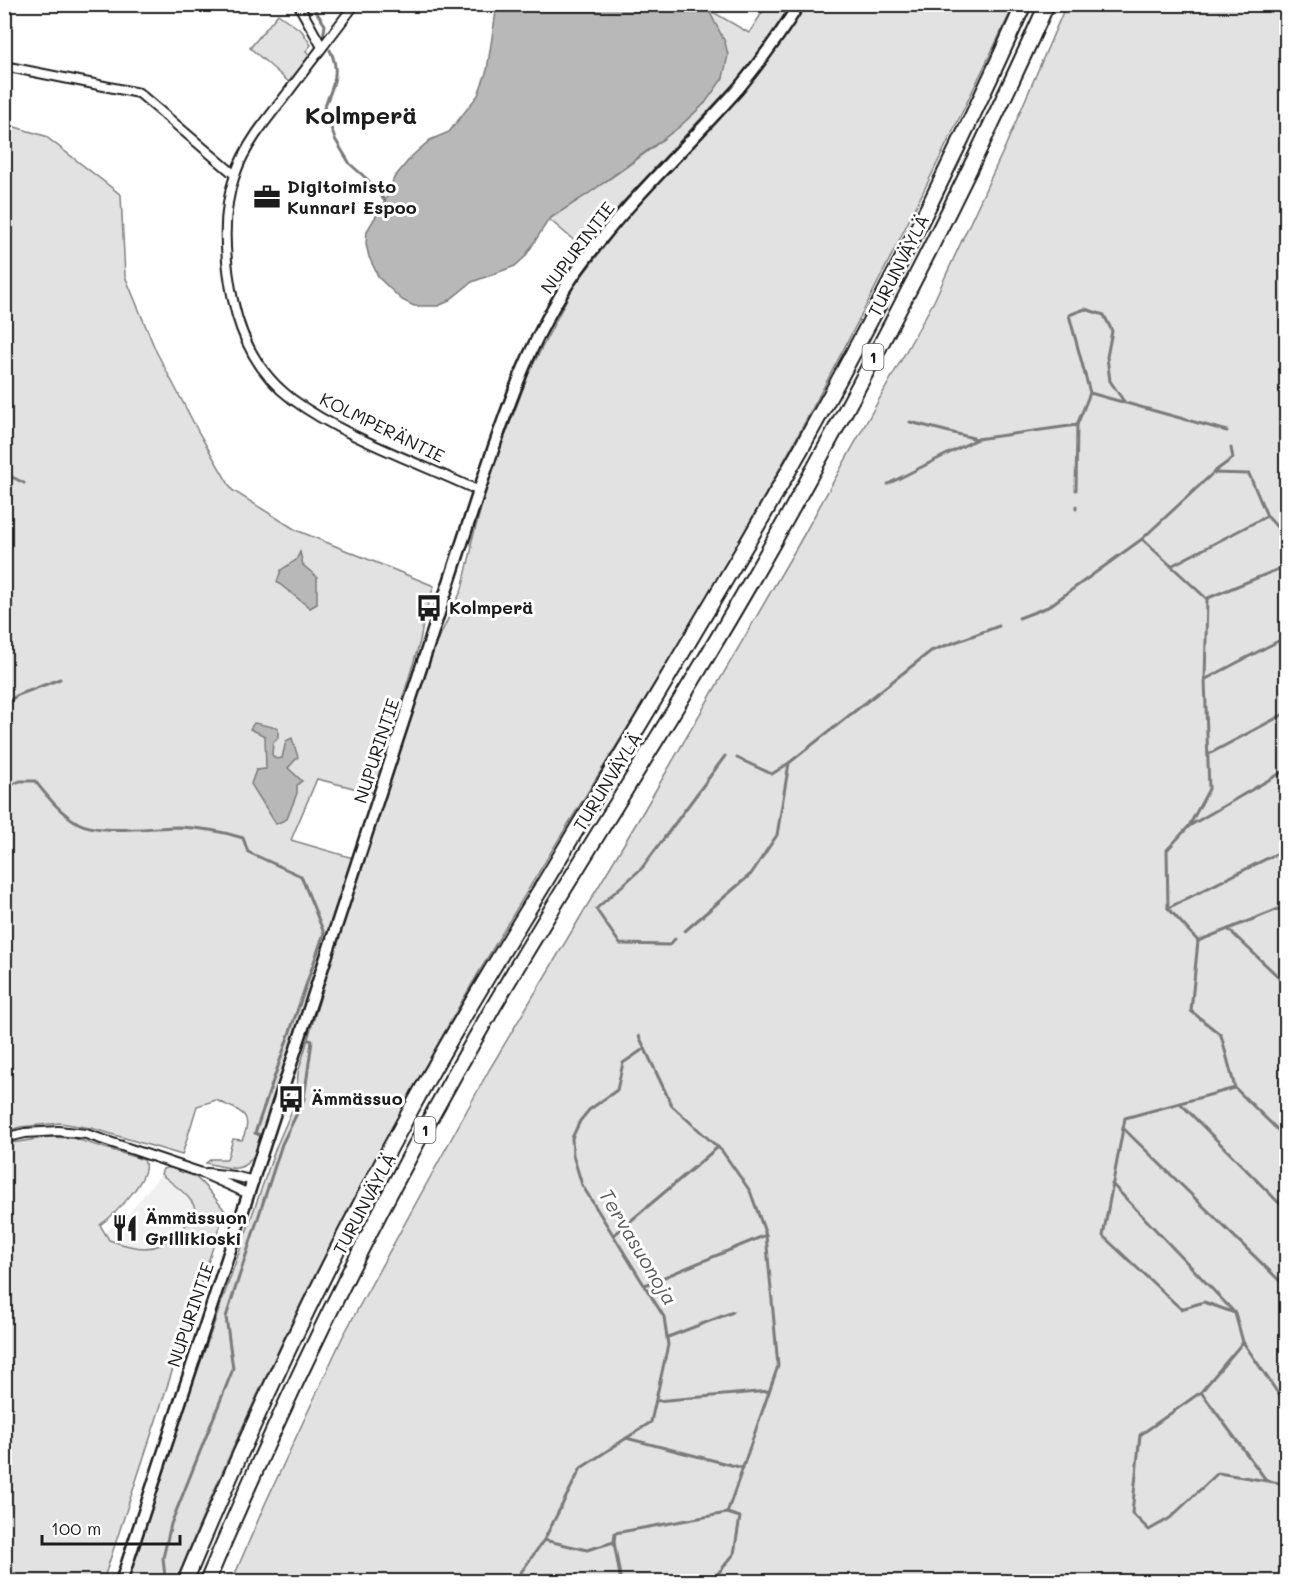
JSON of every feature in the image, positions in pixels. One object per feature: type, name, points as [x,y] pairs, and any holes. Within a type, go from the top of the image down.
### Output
[{"type":"highway","name":"TURUNVÄYLÄ","points":[[185,1581],[263,1405],[367,1193],[415,1102],[739,558],[827,401],[902,258],[1024,4]]},
{"type":"highway","name":"TURUNVÄYLÄ","points":[[207,1581],[278,1423],[380,1212],[502,991],[773,544],[921,265],[1047,4]]},
{"type":"main road","name":"NUPURINTIE","points":[[121,1581],[479,491],[519,376],[547,318],[583,262],[632,204],[738,88],[767,52],[800,4]]},
{"type":"street","points":[[298,4],[322,47]]},
{"type":"street","name":"KOLMPERÄNTIE","points":[[355,4],[257,133],[235,175],[228,208],[227,268],[234,305],[244,337],[259,366],[291,398],[332,425],[479,491]]},
{"type":"street","points":[[4,66],[139,93],[235,175]]},
{"type":"street","points":[[4,1138],[47,1131],[86,1134],[202,1173],[249,1194]]},
{"type":"street","points":[[202,1173],[234,1176],[254,1181]]},
{"type":"shaded area","name":"Kolmperä","points":[[497,5],[708,5],[725,42],[728,55],[723,78],[705,103],[678,128],[588,194],[549,219],[525,257],[515,266],[472,282],[447,302],[438,306],[414,306],[402,300],[379,278],[369,257],[366,244],[367,231],[385,201],[394,178],[412,156],[430,140],[449,132],[478,95],[487,70]]},
{"type":"shaded area","points":[[767,5],[791,5],[737,80],[621,204],[585,250],[549,219],[649,150],[705,103],[713,20],[708,9],[749,33]]},
{"type":"shaded area","points":[[805,5],[1014,5],[880,279],[773,481],[665,666],[487,958],[377,1155],[271,1366],[176,1581],[128,1582],[195,1378],[276,1147],[296,1101],[298,1073],[336,944],[432,653],[462,589],[471,544],[490,476],[529,373],[572,289],[620,226],[752,79]]},
{"type":"shaded area","points":[[1066,5],[1286,5],[1286,1581],[232,1581],[343,1336],[489,1070],[643,812],[798,545],[934,301],[1005,147]]},
{"type":"shaded area","points":[[278,14],[302,31],[311,45],[306,51],[311,56],[290,83],[250,48]]},
{"type":"shaded area","points":[[5,124],[45,136],[121,195],[125,276],[156,351],[232,490],[296,530],[434,586],[425,613],[420,641],[374,793],[317,779],[291,840],[353,858],[257,1151],[241,1167],[229,1168],[206,1163],[211,1159],[227,1159],[233,1139],[242,1140],[246,1130],[247,1123],[242,1113],[216,1100],[197,1106],[182,1155],[91,1128],[60,1123],[20,1127],[5,1132]]},
{"type":"shaded area","points":[[300,552],[303,565],[317,577],[317,604],[310,608],[277,582],[281,570],[296,560]]},
{"type":"shaded area","points":[[254,723],[278,728],[278,738],[273,743],[272,755],[276,759],[282,758],[286,741],[292,738],[298,757],[288,768],[302,781],[297,785],[297,793],[287,819],[276,824],[251,784],[256,770],[266,769],[265,736],[250,729]]},
{"type":"shaded area","points":[[50,1137],[73,1138],[144,1160],[143,1176],[138,1185],[122,1205],[100,1225],[109,1240],[138,1247],[158,1246],[176,1235],[196,1214],[188,1197],[161,1174],[163,1169],[172,1167],[190,1173],[225,1211],[103,1581],[5,1581],[5,1144]]},
{"type":"shaded area","points":[[161,1174],[191,1201],[196,1207],[196,1214],[176,1236],[157,1247],[134,1249],[109,1240],[106,1232],[129,1213]]},
{"type":"waterway","points":[[311,4],[325,25],[323,38]]},
{"type":"waterway","points":[[330,50],[335,72],[333,86],[324,108],[335,139],[350,164],[367,179],[385,201]]},
{"type":"waterway","points":[[1125,403],[1110,381],[1107,357],[1112,331],[1104,315],[1085,309],[1069,315],[1090,393],[1227,431]]},
{"type":"waterway","points":[[1076,490],[1077,425],[1090,393]]},
{"type":"waterway","points":[[910,422],[977,439],[1077,425]]},
{"type":"waterway","points":[[888,484],[977,439]]},
{"type":"waterway","points":[[1214,472],[1233,458],[1231,448]]},
{"type":"waterway","points":[[4,473],[24,483]]},
{"type":"waterway","points":[[1286,537],[1267,516],[1249,474],[1213,473],[1142,539],[1207,599],[1205,680],[1209,789],[1189,826],[1167,850],[1168,908],[1198,941],[1286,906]]},
{"type":"waterway","points":[[1171,566],[1267,516]]},
{"type":"waterway","points":[[1019,618],[1048,607],[1142,539]]},
{"type":"waterway","points":[[1208,598],[1286,566]]},
{"type":"waterway","points":[[685,931],[751,874],[777,835],[789,763],[931,651],[999,626]]},
{"type":"waterway","points":[[1206,679],[1286,637]]},
{"type":"waterway","points":[[4,704],[18,695],[60,679]]},
{"type":"waterway","points":[[1209,754],[1286,713]]},
{"type":"waterway","points":[[675,939],[669,945],[620,944],[596,909],[642,868],[725,756]]},
{"type":"waterway","points":[[737,758],[772,774],[789,763]]},
{"type":"waterway","points":[[1189,826],[1286,770]]},
{"type":"waterway","points":[[4,788],[20,781],[35,781],[65,814],[88,827],[113,830],[187,827],[212,830],[243,838],[248,852],[301,876],[324,933],[255,1133],[260,1135]]},
{"type":"waterway","points":[[1168,908],[1286,849]]},
{"type":"waterway","points":[[1228,929],[1286,984]]},
{"type":"waterway","points":[[1198,941],[1191,1011],[1221,1035],[1235,1088],[1125,1118],[1103,1236],[1181,1309],[1204,1302],[1235,1313],[1243,1342],[1286,1405]]},
{"type":"waterway","points":[[639,1036],[672,1106],[722,1151],[750,1191],[766,1235],[778,1366],[727,1513],[740,1517],[734,1554],[711,1582]]},
{"type":"waterway","points":[[162,1582],[165,1577],[163,1558],[171,1524],[233,1369],[226,1317],[282,1144],[304,1099],[312,1041],[309,1040]]},
{"type":"waterway","name":"Tervasuonoja","points":[[514,1582],[544,1540],[581,1468],[651,1422],[668,1345],[664,1317],[582,1185],[573,1155],[572,1138],[580,1121],[589,1110],[617,1090],[623,1063],[645,1048]]},
{"type":"waterway","points":[[1235,1088],[1286,1138]]},
{"type":"waterway","points":[[1180,1103],[1286,1210]]},
{"type":"waterway","points":[[1123,1128],[1286,1287]]},
{"type":"waterway","points":[[614,1235],[718,1147]]},
{"type":"waterway","points":[[1112,1184],[1233,1311]]},
{"type":"waterway","points":[[645,1285],[766,1235]]},
{"type":"waterway","points":[[668,1337],[733,1312]]},
{"type":"waterway","points":[[1243,1342],[1201,1392],[1140,1435],[1132,1513],[1149,1530],[1170,1518],[1218,1473],[1286,1484]]},
{"type":"waterway","points":[[656,1401],[769,1391]]},
{"type":"waterway","points":[[1201,1392],[1266,1480]]},
{"type":"waterway","points":[[626,1438],[743,1468]]},
{"type":"waterway","points":[[544,1540],[587,1550],[614,1542],[615,1533],[727,1513]]},
{"type":"waterway","points":[[614,1542],[621,1582]]},
{"type":"place","name":"Digitoimisto Kunnari Espoo","points":[[267,197]]},
{"type":"place","name":"Kolmperä","points":[[429,608]]},
{"type":"place","name":"Ämmässuo","points":[[291,1099]]},
{"type":"place","name":"Ämmässuon Grillikioski","points":[[125,1228]]},
{"type":"district","name":"Kolmperä","points":[[361,116]]}]
